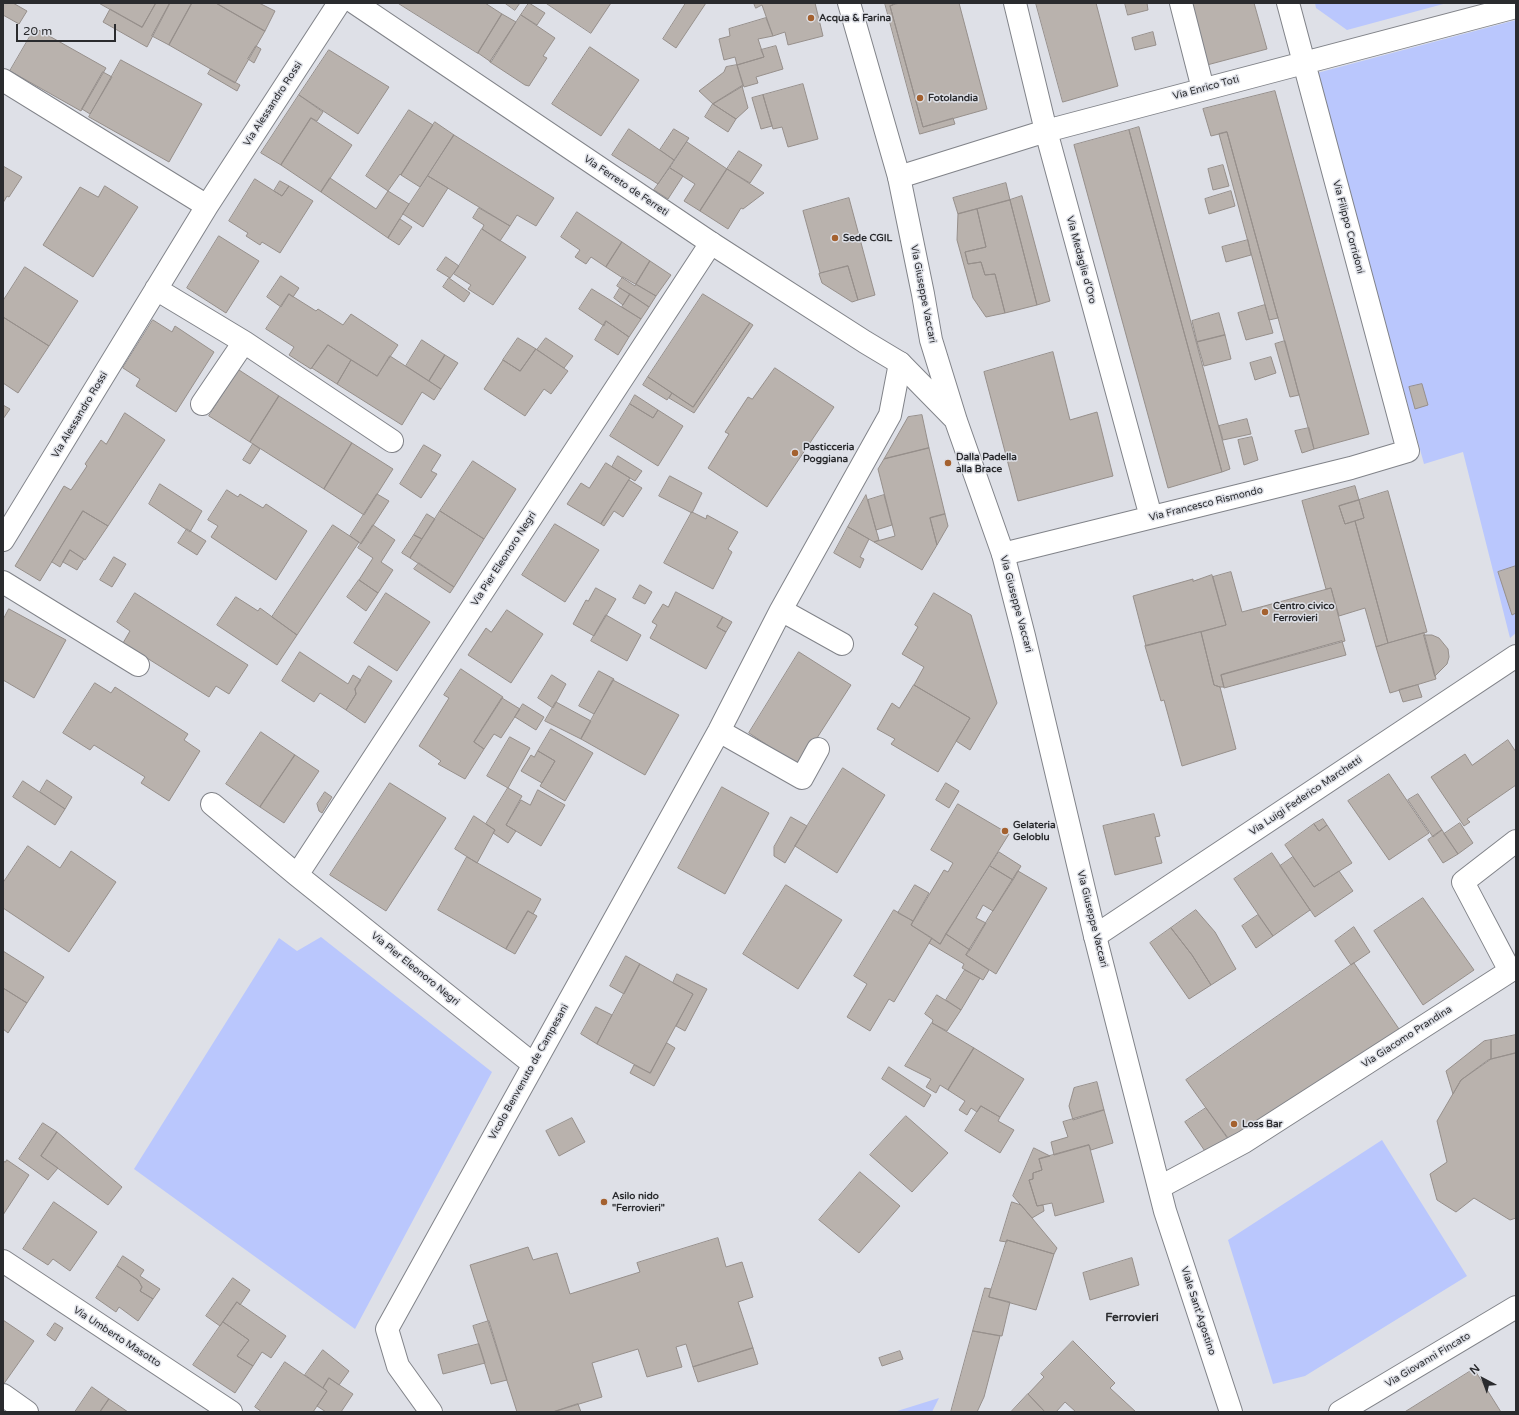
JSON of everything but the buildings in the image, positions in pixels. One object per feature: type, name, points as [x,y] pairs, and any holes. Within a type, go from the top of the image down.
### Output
[{"type":"street","name":"Via Alessandro Rossi","points":[[3,540],[207,206],[339,3]]},
{"type":"street","name":"Via Ferreto de Ferreti","points":[[355,3],[711,243],[900,363],[956,421]]},
{"type":"street","name":"Via Giuseppe Vaccari","points":[[849,3],[898,177],[923,294],[931,340],[956,421],[1003,554],[1024,636],[1095,936],[1165,1211]]},
{"type":"street","name":"Via Medaglie d'Oro","points":[[1015,3],[1046,131],[1151,517]]},
{"type":"street","points":[[1181,3],[1203,89]]},
{"type":"street","name":"Via Filippo Corridoni","points":[[1288,3],[1408,451]]},
{"type":"street","name":"Via Enrico Toti","points":[[898,177],[1046,131],[1516,7]]},
{"type":"street","points":[[3,80],[207,206]]},
{"type":"street","name":"Via Pier Eleonoro Negri","points":[[297,875],[711,243]]},
{"type":"street","points":[[156,289],[244,342],[392,441]]},
{"type":"street","points":[[900,363],[916,355],[931,340]]},
{"type":"street","points":[[202,404],[244,342]]},
{"type":"street","name":"Vicolo Benvenuto de Campesani","points":[[431,1412],[398,1366],[387,1329],[719,731],[781,610],[890,415],[900,363]]},
{"type":"street","name":"Via Francesco Rismondo","points":[[1003,554],[1351,468],[1408,451]]},
{"type":"street","points":[[3,582],[138,665]]},
{"type":"street","points":[[781,610],[842,644]]},
{"type":"street","name":"Via Luigi Federico Marchetti","points":[[1095,936],[1516,656]]},
{"type":"street","points":[[719,731],[802,778],[818,749]]},
{"type":"street","name":"Via Pier Eleonoro Negri","points":[[212,804],[297,875],[533,1064]]},
{"type":"street","name":"Via Giacomo Prandina","points":[[1160,1187],[1244,1142],[1510,972],[1463,882],[1516,841]]},
{"type":"street","name":"Viale Sant'Agostino","points":[[1165,1211],[1231,1412]]},
{"type":"street","name":"Via Umberto Masotto","points":[[3,1261],[231,1412]]},
{"type":"street","name":"Via Giovanni Fincato","points":[[1340,1412],[1516,1307]]},
{"type":"street","points":[[3,1395],[27,1412]]},
{"type":"shaded area","points":[[1315,3],[1447,3],[1347,30],[1316,8]]},
{"type":"shaded area","points":[[1516,20],[1516,633],[1510,638],[1463,452],[1424,464],[1317,73]]},
{"type":"shaded area","points":[[321,937],[492,1072],[355,1329],[134,1169],[279,938],[297,951]]},
{"type":"shaded area","points":[[1382,1140],[1467,1276],[1305,1376],[1273,1384],[1228,1240]]},
{"type":"shaded area","points":[[939,1398],[932,1412],[894,1412]]},
{"type":"place","name":"Acqua & Farina","points":[[811,18]]},
{"type":"place","name":"Fotolandia","points":[[920,98]]},
{"type":"place","name":"Sede CGIL","points":[[835,238]]},
{"type":"place","name":"Pasticceria Poggiana","points":[[795,453]]},
{"type":"place","name":"Dalla Padella alla Brace","points":[[948,463]]},
{"type":"place","name":"Centro civico Ferrovieri","points":[[1265,612]]},
{"type":"place","name":"Gelateria Geloblu","points":[[1005,831]]},
{"type":"place","name":"Loss Bar","points":[[1234,1124]]},
{"type":"place","name":"Asilo nido \"Ferrovieri\"","points":[[604,1202]]},
{"type":"district","name":"Ferrovieri","points":[[1132,1318]]}]
